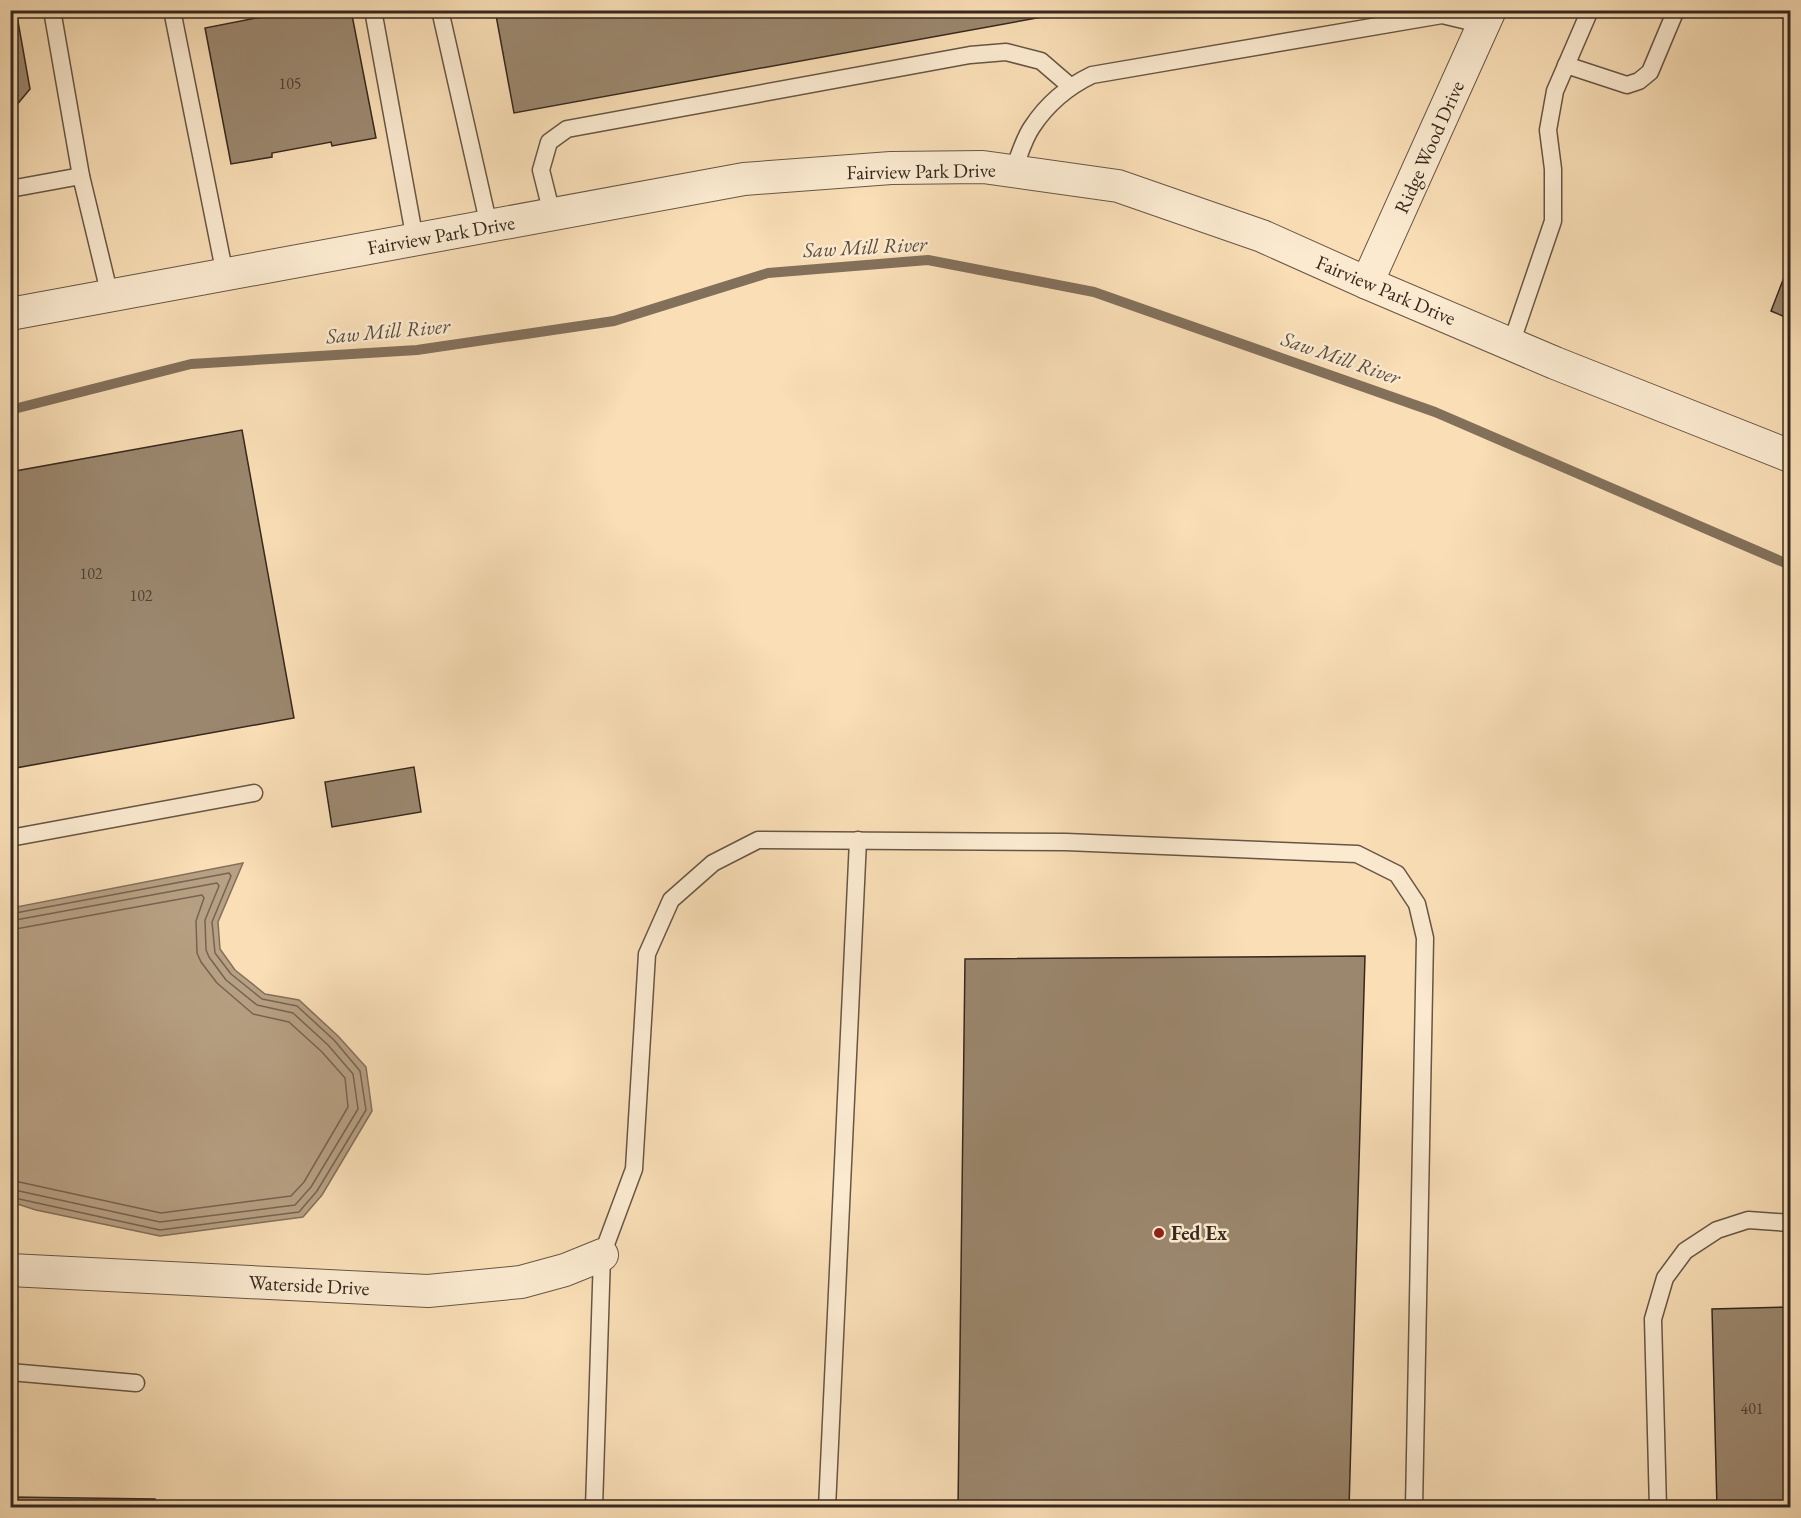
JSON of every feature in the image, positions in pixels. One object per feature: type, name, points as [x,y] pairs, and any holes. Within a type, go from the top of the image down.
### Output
[{"type":"street","name":"Ridge Wood Drive","points":[[1367,283],[1487,18]]},
{"type":"street","name":"Fairview Park Drive","points":[[10,314],[744,179],[891,168],[983,167],[1118,186],[1262,236],[1511,344],[1791,456]]},
{"type":"street","name":"Waterside Drive","points":[[10,1270],[428,1291],[521,1282],[565,1270],[602,1255]]},
{"type":"lane","points":[[52,10],[81,176],[110,296]]},
{"type":"lane","points":[[171,10],[225,275]]},
{"type":"lane","points":[[373,10],[415,240]]},
{"type":"lane","points":[[440,10],[489,226]]},
{"type":"lane","points":[[1511,344],[1553,221],[1553,169],[1548,130],[1555,91],[1590,10]]},
{"type":"lane","points":[[1566,65],[1627,85],[1639,81],[1650,72],[1676,10]]},
{"type":"lane","points":[[1013,171],[1031,128],[1048,107],[1070,86],[1092,75],[1442,15],[1487,18]]},
{"type":"lane","points":[[552,214],[541,170],[549,142],[567,129],[988,53],[1006,52],[1041,61],[1070,86]]},
{"type":"lane","points":[[10,189],[81,176]]},
{"type":"lane","points":[[10,838],[254,793]]},
{"type":"lane","points":[[594,1508],[602,1255],[634,1169],[646,954],[670,900],[713,863],[758,840],[1066,842],[1357,854],[1397,874],[1417,904],[1425,938],[1414,1508]]},
{"type":"lane","points":[[827,1508],[858,840]]},
{"type":"lane","points":[[1658,1508],[1653,1319],[1665,1278],[1685,1251],[1717,1230],[1748,1220],[1791,1223]]},
{"type":"lane","points":[[10,1372],[136,1383]]},
{"type":"water","points":[[243,863],[218,922],[220,949],[235,970],[265,994],[299,1000],[338,1036],[366,1067],[372,1111],[322,1195],[303,1217],[160,1236],[36,1210],[11,1202],[11,908]]},
{"type":"building","points":[[10,10],[16,10],[30,89],[10,113]]},
{"type":"building","points":[[297,10],[351,10],[376,138],[332,146],[331,142],[272,153],[272,157],[231,164],[205,28]]},
{"type":"building","points":[[495,10],[1081,10],[514,113]]},
{"type":"building","points":[[1790,262],[1790,319],[1771,311]]},
{"type":"building","points":[[242,430],[294,718],[10,769],[10,472]]},
{"type":"building","points":[[414,767],[421,812],[332,827],[325,782]]},
{"type":"building","name":"Fed Ex","points":[[1365,956],[1349,1508],[958,1508],[965,959]]},
{"type":"building","points":[[1790,1307],[1790,1508],[1717,1508],[1712,1309]]},
{"type":"building","points":[[10,1497],[155,1499],[155,1508],[10,1508]]},
{"type":"waterway","name":"Saw Mill River","points":[[10,410],[191,364],[417,350],[614,321],[768,273],[928,260],[1094,292],[1435,412],[1790,565]]},
{"type":"place","name":"Fed Ex","points":[[1159,1233]]}]
